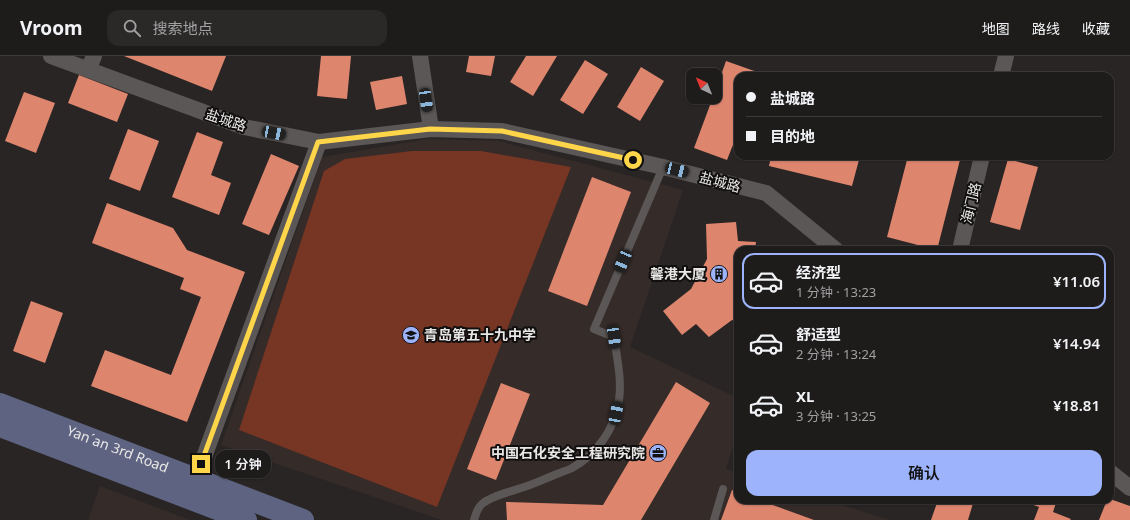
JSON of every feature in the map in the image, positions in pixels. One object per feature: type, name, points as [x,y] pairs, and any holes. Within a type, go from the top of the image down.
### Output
[{"type":"main road","name":"Yan´an 3rd Road","points":[[0,404],[300,520]]},
{"type":"main road","name":"Yan´an 3rd Road","points":[[0,426],[246,520]]},
{"type":"street","name":"盐城路","points":[[51,56],[91,63],[244,127],[318,142],[430,129],[502,131],[663,167],[766,193],[831,246]]},
{"type":"street","points":[[420,56],[430,129]]},
{"type":"street","points":[[1002,72],[1006,56]]},
{"type":"street","points":[[196,479],[318,142]]},
{"type":"street","name":"海门路","points":[[961,246],[981,160]]},
{"type":"street","points":[[1114,475],[1130,488]]},
{"type":"lane","points":[[474,520],[476,513],[484,503],[498,496],[526,487],[572,468],[588,457],[600,446],[609,431],[616,413],[619,399],[619,376],[614,337],[594,329],[663,167]]},
{"type":"lane","points":[[714,520],[723,489]]},
{"type":"shaded area","name":"青岛第五十九中学","points":[[427,139],[499,141],[683,190],[630,347],[734,396],[734,443],[726,469],[734,472],[734,504],[839,504],[890,520],[442,520],[221,445],[322,157]]},
{"type":"shaded area","name":"青岛第五十九中学","points":[[412,151],[481,151],[571,167],[437,507],[239,430],[324,171],[345,159]]},
{"type":"shaded area","points":[[100,486],[190,520],[88,520]]},
{"type":"building","points":[[124,56],[226,56],[212,91]]},
{"type":"building","points":[[321,56],[351,56],[347,99],[317,96]]},
{"type":"building","points":[[469,56],[495,56],[491,76],[466,72]]},
{"type":"building","points":[[526,56],[557,56],[533,96],[510,82]]},
{"type":"building","points":[[585,60],[608,74],[583,114],[560,100]]},
{"type":"building","points":[[726,61],[757,72],[734,72],[734,142],[727,160],[694,148],[710,104],[722,104],[722,72]]},
{"type":"building","points":[[641,67],[664,81],[640,121],[617,107]]},
{"type":"building","points":[[79,75],[128,94],[117,122],[68,103]]},
{"type":"building","points":[[402,76],[407,104],[376,110],[370,82]]},
{"type":"building","points":[[24,92],[55,103],[36,153],[5,141]]},
{"type":"building","points":[[128,129],[159,141],[140,191],[109,179]]},
{"type":"building","points":[[197,132],[223,142],[211,175],[231,183],[219,215],[172,197]]},
{"type":"building","points":[[271,154],[299,166],[269,235],[242,224]]},
{"type":"building","points":[[770,160],[859,160],[852,186],[769,166]]},
{"type":"building","points":[[907,160],[960,160],[938,246],[922,246],[887,237]]},
{"type":"building","points":[[1008,160],[1038,167],[1020,230],[990,222]]},
{"type":"building","points":[[592,177],[631,192],[587,306],[548,291]]},
{"type":"building","points":[[107,203],[173,228],[187,250],[245,272],[187,422],[91,386],[105,350],[171,375],[201,297],[180,289],[184,278],[92,243]]},
{"type":"building","name":"馨港大厦","points":[[736,222],[738,241],[756,242],[756,246],[734,246],[734,321],[732,320],[709,337],[696,324],[682,335],[663,311],[691,289],[707,259],[706,224]]},
{"type":"building","points":[[31,301],[63,313],[45,363],[13,351]]},
{"type":"building","name":"中国石化安全工程研究院","points":[[676,382],[710,403],[641,520],[507,520],[506,502],[603,505]]},
{"type":"building","points":[[501,383],[530,394],[496,480],[467,469]]},
{"type":"building","points":[[732,490],[734,491],[734,504],[770,504],[814,520],[721,520]]},
{"type":"building","points":[[1114,500],[1130,506],[1130,520],[1099,520],[1105,504],[1114,504]]},
{"type":"building","points":[[937,504],[973,504],[968,520],[931,520]]},
{"type":"building","points":[[1031,504],[1056,504],[1053,512],[1071,519],[1034,520],[1039,507]]},
{"type":"place","name":"馨港大厦","points":[[719,274]]},
{"type":"place","name":"青岛第五十九中学","points":[[411,335]]},
{"type":"place","name":"中国石化安全工程研究院","points":[[658,453]]},
{"type":"route","points":[[201,464],[318,142],[430,129],[502,131],[633,160]]}]
